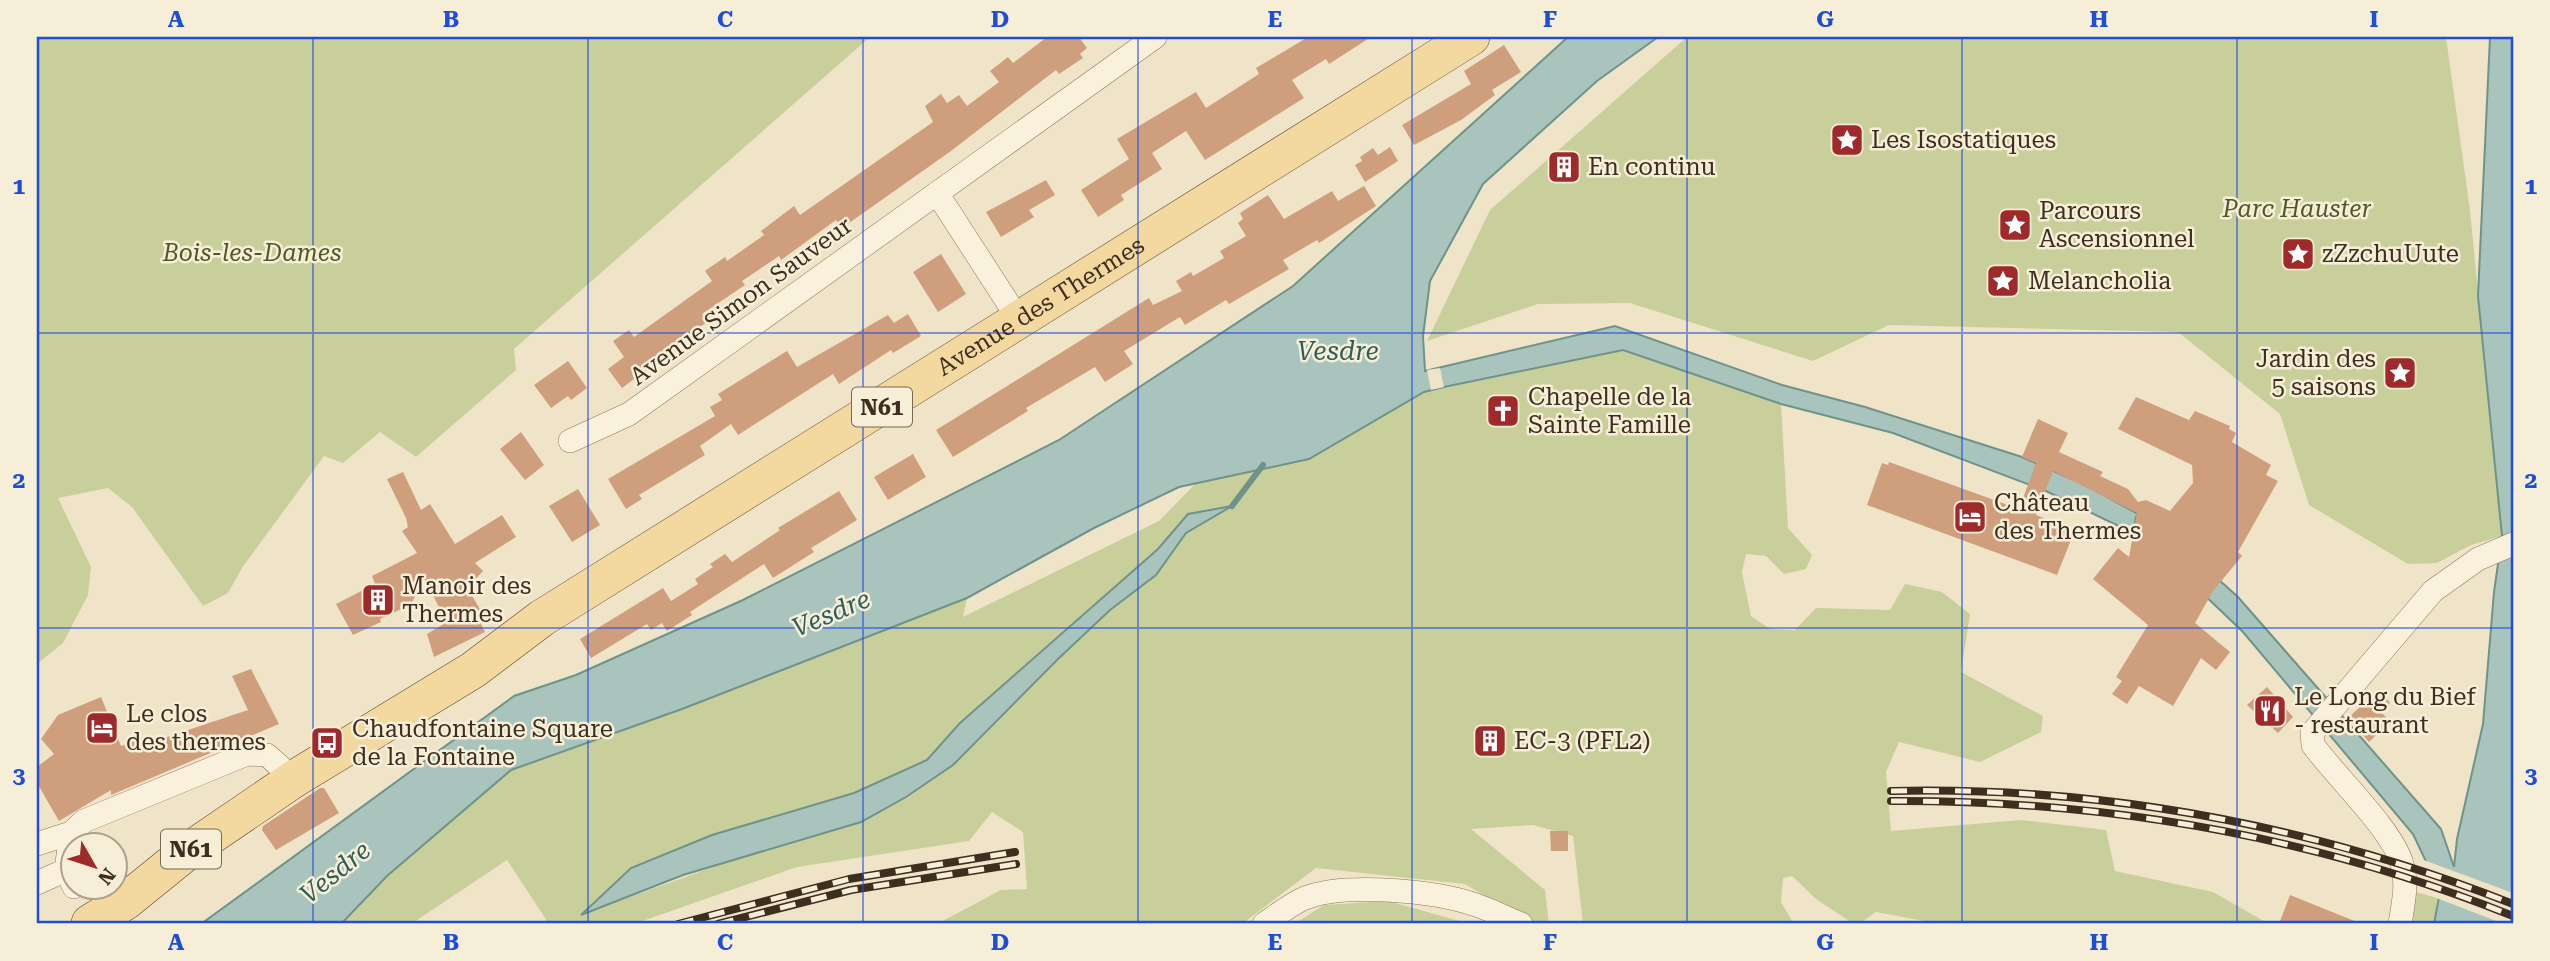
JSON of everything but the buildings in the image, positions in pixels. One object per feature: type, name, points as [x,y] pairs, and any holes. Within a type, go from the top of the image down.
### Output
[{"type":"main road","name":"Avenue des Thermes","points":[[90,923],[126,901],[184,854],[294,779],[473,670],[542,618],[1471,37]]},
{"type":"main road","name":"Avenue des Thermes","points":[[130,874],[171,838],[214,807],[294,779]]},
{"type":"main road","name":"Avenue des Thermes","points":[[90,923],[105,902]]},
{"type":"street","name":"Avenue Simon Sauveur","points":[[570,441],[629,414],[1155,37]]},
{"type":"street","points":[[937,194],[1019,320]]},
{"type":"street","points":[[2400,924],[2404,890],[2403,865],[2387,836],[2313,745],[2312,733],[2433,591],[2484,556],[2513,544]]},
{"type":"street","points":[[73,832],[84,821],[247,754],[267,755],[294,779]]},
{"type":"street","points":[[37,844],[60,837]]},
{"type":"street","points":[[37,883],[60,882]]},
{"type":"street","points":[[1264,924],[1304,898],[1335,890],[1361,889],[1406,892],[1475,904],[1521,924]]},
{"type":"street","points":[[80,902],[90,923]]},
{"type":"green space","name":"Bois-les-Dames","points":[[37,37],[870,37],[514,349],[516,370],[416,457],[380,432],[343,463],[324,456],[242,568],[228,593],[203,606],[132,507],[108,488],[58,498],[91,567],[88,595],[63,643],[37,664]]},
{"type":"green space","name":"Parc Hauster","points":[[1687,37],[2446,37],[2470,210],[2502,536],[2471,545],[2437,563],[2408,564],[2309,505],[2280,414],[2178,332],[1889,325],[1813,361],[1630,303],[1538,304],[1427,341],[1490,210]]},
{"type":"green space","points":[[1623,350],[1781,404],[1788,528],[1812,555],[1806,569],[1784,574],[1766,556],[1746,554],[1742,572],[1751,616],[1770,629],[1795,630],[1816,608],[1890,610],[1905,584],[1942,592],[1970,614],[1961,672],[2043,716],[2041,732],[1980,762],[1899,742],[1886,772],[1891,831],[2021,820],[2106,830],[2115,871],[2213,892],[2269,924],[1940,924],[1876,912],[1859,924],[1854,924],[1816,899],[1792,876],[1783,878],[1781,902],[1794,924],[1583,924],[1573,836],[1533,825],[1471,829],[1545,890],[1549,924],[1531,924],[1465,884],[1316,868],[1242,924],[937,924],[1001,890],[1027,889],[1023,832],[992,812],[969,841],[797,867],[634,924],[549,924],[507,860],[411,924],[341,924],[387,876],[511,770],[682,709],[967,598],[963,617],[1159,521],[1196,483],[1309,459],[1424,392]],"holes":[[[1230,506],[1186,533],[1156,575],[1110,610],[953,765],[757,851],[583,914],[632,867],[712,835],[854,793],[927,760],[960,723],[1158,549],[1188,514]]]},
{"type":"green space","points":[[2402,888],[2437,898],[2434,924],[2398,924]]},
{"type":"green space","points":[[1388,901],[1470,924],[1294,924],[1324,905]]},
{"type":"water","name":"Vesdre","points":[[1568,37],[1658,37],[1597,81],[1483,184],[1430,281],[1423,336],[1425,371],[1615,326],[1782,385],[1865,407],[2022,457],[2087,486],[2158,525],[2238,597],[2441,829],[2454,867],[2457,839],[2483,724],[2494,592],[2502,536],[2478,296],[2490,37],[2513,37],[2513,924],[2434,924],[2440,891],[2413,834],[2243,632],[2196,587],[2151,524],[2136,517],[2133,533],[2046,491],[1893,433],[1781,404],[1623,350],[1424,392],[1309,459],[1179,487],[1094,528],[967,598],[682,709],[511,770],[387,876],[341,924],[201,924],[514,696],[576,675],[743,600],[1059,440],[1293,286]]},
{"type":"water","points":[[1232,506],[1186,533],[1156,575],[1110,610],[953,765],[906,797],[861,822],[683,875],[581,915],[631,868],[712,835],[854,793],[927,760],[960,723],[1158,549],[1188,514]]},
{"type":"pier","points":[[1440,368],[1444,387],[1431,390],[1427,370]]},
{"type":"pier","points":[[2421,859],[2513,893],[2513,924],[2504,924],[2434,897],[2436,891]]},
{"type":"waterway","points":[[1232,506],[1263,465]]},
{"type":"railway","points":[[1891,791],[1971,791],[2050,796],[2208,816],[2362,853],[2513,904]]},
{"type":"railway","points":[[1891,801],[2051,807],[2208,828],[2362,864],[2513,916]]},
{"type":"railway","points":[[678,924],[849,879],[1015,852]]},
{"type":"railway","points":[[718,924],[851,890],[1016,864]]},
{"type":"place","name":"Les Isostatiques","points":[[1847,140]]},
{"type":"place","name":"En continu","points":[[1564,167]]},
{"type":"place","name":"Parcours Ascensionnel","points":[[2015,225]]},
{"type":"place","name":"zZzchuUute","points":[[2298,254]]},
{"type":"place","name":"Melancholia","points":[[2003,281]]},
{"type":"place","name":"Jardin des 5 saisons","points":[[2400,373]]},
{"type":"place","name":"Chapelle de la Sainte Famille","points":[[1503,411]]},
{"type":"place","name":"Château des Thermes","points":[[1970,517]]},
{"type":"place","name":"Manoir des Thermes","points":[[378,600]]},
{"type":"place","name":"Le Long du Bief - restaurant","points":[[2270,711]]},
{"type":"place","name":"Le clos des thermes","points":[[102,728]]},
{"type":"place","name":"EC-3 (PFL2)","points":[[1490,741]]},
{"type":"place","name":"Chaudfontaine Square de la Fontaine","points":[[327,743]]}]
